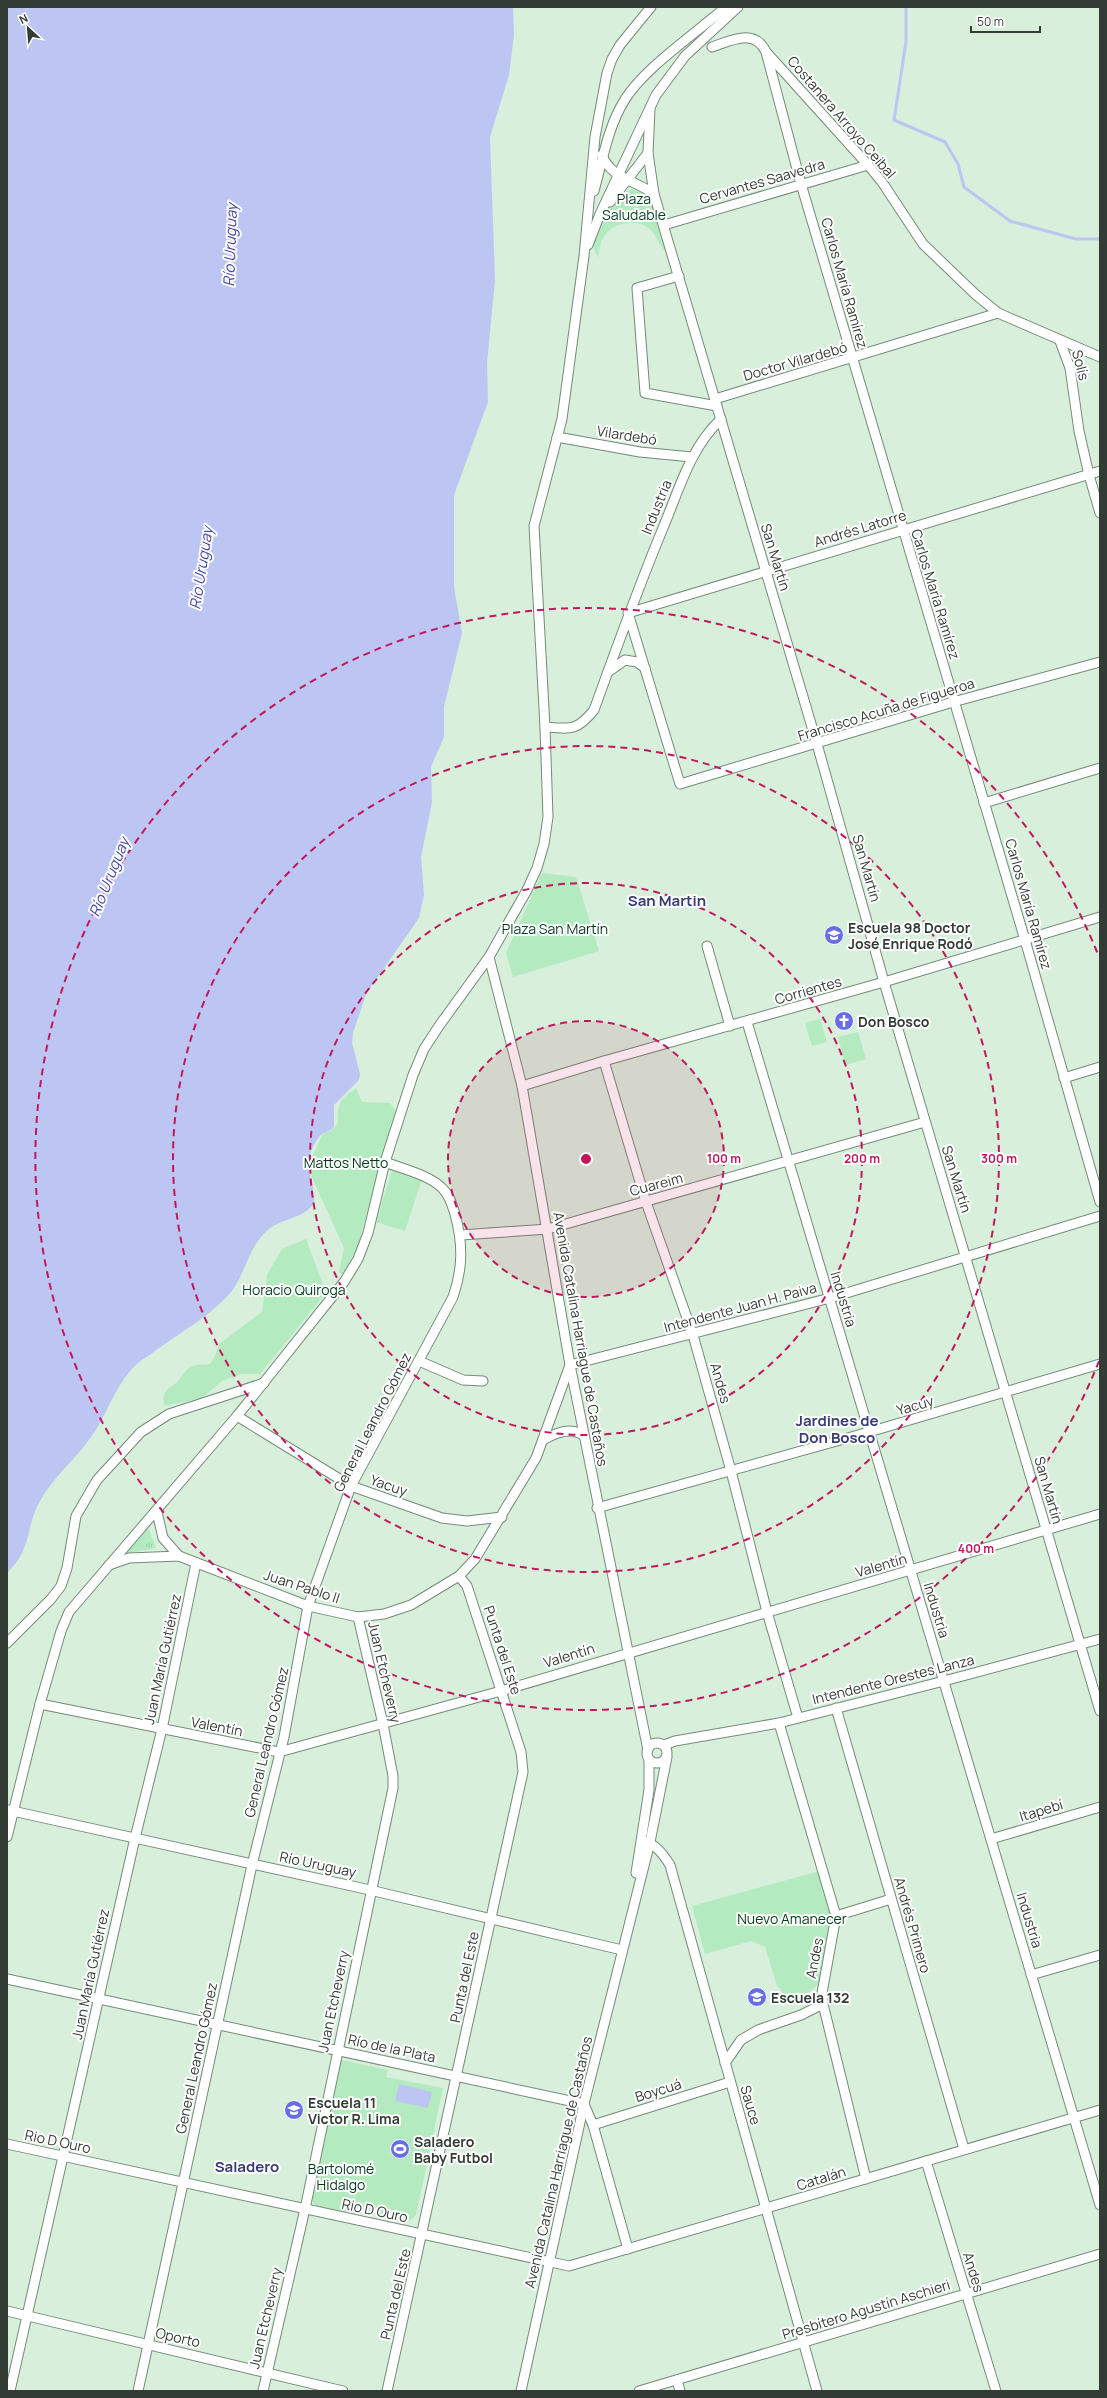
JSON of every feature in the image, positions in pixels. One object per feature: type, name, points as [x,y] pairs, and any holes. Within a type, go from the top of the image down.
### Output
[{"type":"street","points":[[7,1837],[10,1810],[61,1631],[69,1612],[108,1565],[157,1512],[237,1416],[344,1282],[358,1259],[368,1233],[385,1162],[413,1075],[424,1050],[438,1026],[489,957],[530,883],[544,844],[548,817],[545,727],[534,526],[557,438],[584,256],[587,210],[596,137],[612,59],[629,33],[651,7]]},
{"type":"street","points":[[587,210],[614,122],[622,103],[645,75],[726,7]]},
{"type":"street","points":[[584,256],[600,214],[650,109],[670,74],[685,56],[738,7]]},
{"type":"street","points":[[712,47],[748,37],[757,40],[766,52]]},
{"type":"street","name":"Costanera Arroyo Ceibal","points":[[766,52],[868,165],[882,182],[922,244],[942,264],[998,313],[1100,357]]},
{"type":"street","name":"Carlos María Ramírez","points":[[766,52],[801,184],[953,702],[1025,940],[1100,1202]]},
{"type":"street","name":"San Martín","points":[[650,109],[648,153],[654,194],[817,744],[925,1122],[1100,1712]]},
{"type":"street","points":[[596,137],[603,158],[619,176],[643,186],[654,194]]},
{"type":"street","points":[[600,214],[648,153]]},
{"type":"street","name":"Cervantes Saavedra","points":[[664,225],[868,165]]},
{"type":"street","points":[[679,276],[637,288],[644,393],[716,403]]},
{"type":"street","name":"Doctor Vilardebó","points":[[716,403],[998,313]]},
{"type":"street","name":"Solís","points":[[1060,341],[1070,368],[1079,431],[1100,512]]},
{"type":"street","name":"Industria","points":[[545,727],[571,728],[584,723],[594,710],[628,613],[692,457],[708,432],[721,419]]},
{"type":"street","name":"Vilardebó","points":[[557,438],[640,452],[692,457]]},
{"type":"street","name":"Andrés Latorre","points":[[628,613],[766,572],[902,529],[1100,471]]},
{"type":"street","points":[[628,613],[645,668]]},
{"type":"street","points":[[607,673],[625,660],[636,662],[645,668]]},
{"type":"street","name":"Francisco Acuña de Figueroa","points":[[645,668],[680,784],[953,702],[1100,662]]},
{"type":"street","points":[[984,803],[1100,768]]},
{"type":"street","name":"Corrientes","points":[[522,1086],[604,1060],[747,1022],[1100,918]]},
{"type":"street","points":[[707,946],[730,1026]]},
{"type":"street","name":"Avenida Catalina Harriague de Castaños","points":[[489,957],[522,1086],[548,1229],[570,1365],[597,1508],[645,1727],[649,1760],[646,1842]]},
{"type":"street","name":"Industria","points":[[747,1022],[1100,2205]]},
{"type":"street","name":"Andes","points":[[604,1060],[646,1202],[693,1335],[731,1471],[767,1612],[798,1718]]},
{"type":"street","points":[[1064,1078],[1100,1067]]},
{"type":"street","name":"Cuareim","points":[[461,1235],[548,1229],[789,1162],[925,1122]]},
{"type":"street","name":"General Leandro Gómez","points":[[138,2391],[252,1865],[279,1752],[284,1737],[308,1606],[351,1486],[453,1297],[459,1277],[462,1255],[461,1235],[451,1200],[443,1189],[432,1181],[385,1162]]},
{"type":"street","name":"Intendente Juan H. Paiva","points":[[570,1365],[693,1335],[830,1298],[966,1258],[1100,1216]]},
{"type":"street","points":[[419,1361],[463,1380],[483,1381]]},
{"type":"street","name":"Yacuy","points":[[597,1508],[1006,1393],[1100,1364]]},
{"type":"street","name":"Juan Pablo II","points":[[108,1565],[128,1558],[179,1556],[308,1606],[358,1617],[384,1614],[412,1605],[459,1576],[475,1559],[536,1458],[570,1365]]},
{"type":"street","points":[[7,1643],[51,1599],[61,1586],[67,1568],[76,1516],[97,1480],[141,1432],[169,1414],[264,1383]]},
{"type":"street","name":"Yacuy","points":[[237,1416],[351,1486],[442,1518],[467,1521],[502,1516]]},
{"type":"street","points":[[543,1440],[556,1433],[570,1431],[580,1432],[584,1436]]},
{"type":"street","points":[[157,1512],[162,1538],[179,1556]]},
{"type":"street","name":"Valentín","points":[[40,1704],[279,1752],[501,1690],[911,1571],[1100,1514]]},
{"type":"street","name":"Juan María Gutiérrez","points":[[10,2391],[135,1838],[162,1729],[196,1563]]},
{"type":"street","name":"Punta del Este","points":[[387,2391],[523,1772],[521,1752],[501,1690],[467,1586],[459,1576]]},
{"type":"street","name":"Juan Etcheverry","points":[[263,2391],[305,2209],[370,1890],[393,1788],[393,1776],[383,1724],[358,1617]]},
{"type":"street","name":"Intendente Orestes Lanza","points":[[665,1750],[691,1739],[779,1723],[1080,1645],[1100,1638]]},
{"type":"street","name":"Andrés Primero","points":[[836,1708],[964,2149]]},
{"type":"street","name":"Andes","points":[[779,1723],[836,1916],[822,1993],[823,2004],[866,2179]]},
{"type":"street","name":"Avenida Catalina Harriague de Castaños","points":[[521,2391],[584,2104],[622,1950],[665,1750],[650,1737],[645,1727]]},
{"type":"street","points":[[648,1750],[652,1745],[665,1750],[659,1764],[649,1760]]},
{"type":"street","name":"Itapebí","points":[[991,1839],[1100,1807]]},
{"type":"street","name":"Río Uruguay","points":[[10,1810],[370,1890],[622,1950]]},
{"type":"street","name":"Sauce","points":[[646,1842],[663,1854],[670,1864],[817,2391]]},
{"type":"street","points":[[836,1916],[891,1898]]},
{"type":"street","points":[[1031,1975],[1100,1955]]},
{"type":"street","name":"Río de la Plata","points":[[7,1978],[584,2104]]},
{"type":"street","points":[[725,2063],[741,2040],[758,2030],[801,2015],[823,2004]]},
{"type":"street","name":"Boycuá","points":[[593,2125],[730,2082]]},
{"type":"street","points":[[584,2104],[593,2125],[628,2249]]},
{"type":"street","name":"Catalán","points":[[549,2263],[570,2266],[1100,2110]]},
{"type":"street","name":"Rio D Ouro","points":[[7,2144],[549,2263]]},
{"type":"street","name":"Andes","points":[[926,2161],[996,2391]]},
{"type":"street","name":"Presbítero Agustín Aschieri","points":[[639,2391],[1100,2254]]},
{"type":"street","name":"Oporto","points":[[7,2311],[343,2391]]},
{"type":"street","points":[[677,2380],[680,2391]]},
{"type":"green space","name":"Plaza Saludable","points":[[632,189],[648,196],[654,206],[668,253],[647,227],[637,223],[631,223],[618,225],[608,231],[601,243],[598,258],[594,248],[594,240],[600,222],[612,205],[626,192]]},
{"type":"green space","name":"Plaza San Martín","points":[[542,873],[576,877],[599,951],[513,977],[506,953]]},
{"type":"green space","points":[[820,1019],[827,1042],[812,1046],[805,1023]]},
{"type":"green space","points":[[858,1032],[866,1059],[845,1065],[838,1037]]},
{"type":"green space","name":"Mattos Netto","points":[[356,1088],[362,1102],[390,1103],[396,1111],[357,1248],[343,1275],[339,1272],[344,1248],[310,1173],[312,1157],[323,1134],[335,1127],[338,1121],[341,1101]]},
{"type":"green space","points":[[392,1170],[422,1179],[405,1231],[376,1222]]},
{"type":"green space","name":"Horacio Quiroga","points":[[306,1239],[326,1293],[260,1374],[240,1374],[222,1381],[202,1398],[164,1406],[164,1396],[166,1390],[178,1381],[191,1367],[195,1365],[210,1364],[215,1356],[219,1344],[262,1312],[267,1275],[282,1249]]},
{"type":"green space","points":[[148,1527],[156,1548],[123,1554]]},
{"type":"green space","name":"Nuevo Amanecer","points":[[820,1871],[831,1913],[820,1983],[807,1994],[784,1999],[781,1989],[777,1986],[765,1947],[751,1941],[705,1954],[692,1906]]},
{"type":"green space","name":"Bartolomé Hidalgo","points":[[341,2060],[388,2070],[386,2077],[443,2088],[416,2215],[409,2221],[358,2210],[357,2216],[316,2207],[312,2200]]},
{"type":"water","points":[[7,7],[513,7],[514,35],[509,75],[490,137],[495,280],[487,363],[488,402],[454,495],[454,587],[462,633],[444,707],[444,737],[431,767],[432,802],[421,857],[424,895],[419,918],[366,994],[353,1033],[352,1043],[360,1074],[359,1080],[334,1105],[334,1127],[319,1137],[309,1157],[308,1165],[313,1185],[314,1203],[304,1212],[273,1226],[268,1230],[256,1243],[236,1284],[223,1301],[214,1309],[136,1364],[124,1378],[97,1429],[79,1453],[45,1492],[35,1511],[28,1537],[21,1555],[7,1573]]},
{"type":"water","points":[[399,2084],[432,2092],[428,2108],[395,2101]]},
{"type":"waterway","points":[[906,7],[906,42],[894,120],[945,142],[958,164],[964,187],[1010,221],[1076,239],[1100,239]]},
{"type":"place","name":"Escuela 98 Doctor José Enrique Rodó","points":[[834,935]]},
{"type":"place","name":"Don Bosco","points":[[844,1021]]},
{"type":"place","name":"Escuela 132","points":[[757,1997]]},
{"type":"place","name":"Escuela 11 Victor R. Lima","points":[[294,2110]]},
{"type":"place","name":"Saladero Baby Futbol","points":[[400,2149]]},
{"type":"district","name":"San Martin","points":[[667,900]]},
{"type":"district","name":"Jardines de Don Bosco","points":[[837,1428]]},
{"type":"district","name":"Saladero","points":[[247,2166]]}]
